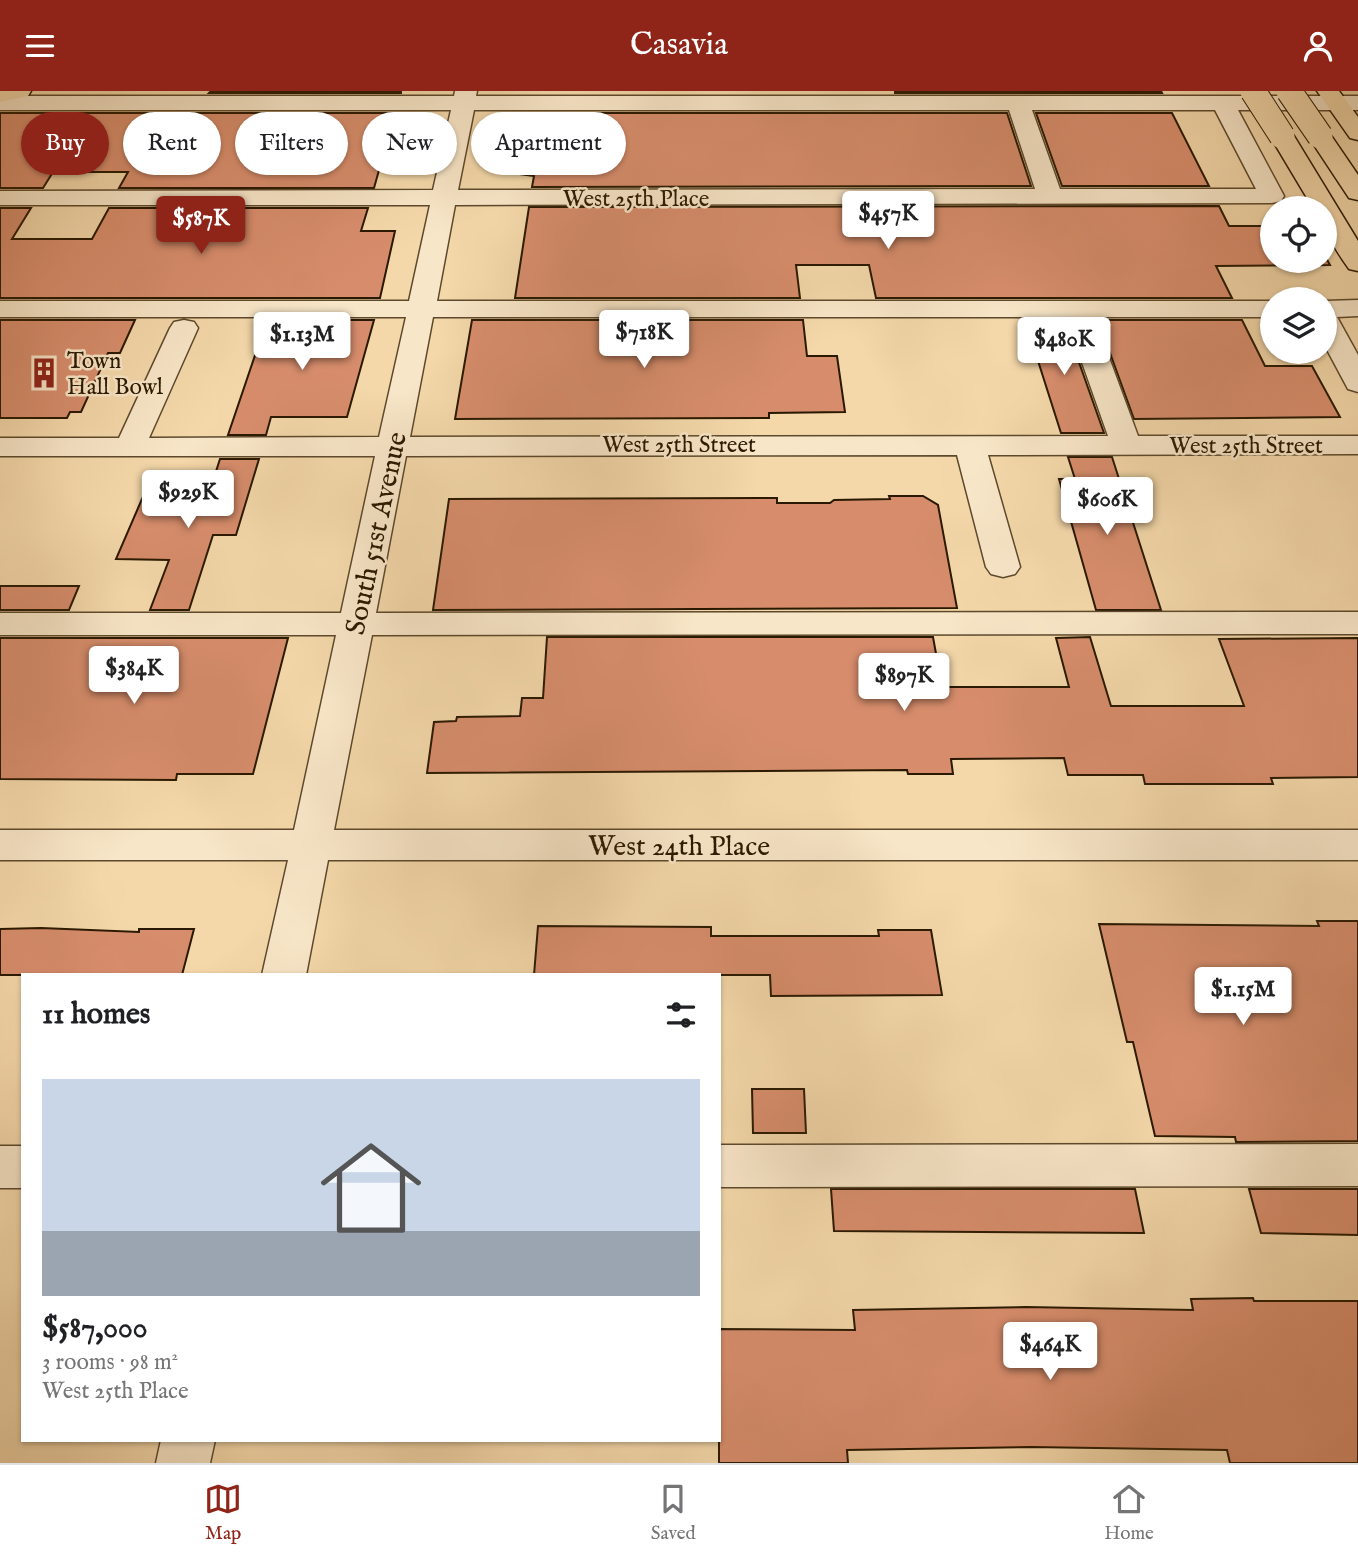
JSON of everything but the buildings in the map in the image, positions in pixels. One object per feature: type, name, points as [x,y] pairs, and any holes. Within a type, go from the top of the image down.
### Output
[{"type":"main road","points":[[0,95],[20,91]]},
{"type":"main road","points":[[1253,91],[1358,263]]},
{"type":"main road","points":[[1289,91],[1358,193]]},
{"type":"main road","points":[[1341,99],[1358,133]]},
{"type":"street","points":[[0,103],[465,97],[1018,103],[1223,103],[1341,99]]},
{"type":"street","name":"South 51st Avenue","points":[[284,973],[465,97]]},
{"type":"street","points":[[1018,103],[1050,197]]},
{"type":"street","name":"West 25th Place","points":[[0,198],[1272,196],[1223,103]]},
{"type":"street","points":[[0,309],[1260,309]]},
{"type":"street","points":[[1077,309],[1126,445]]},
{"type":"street","points":[[1337,309],[1358,309]]},
{"type":"street","points":[[130,446],[184,328]]},
{"type":"street","points":[[1337,342],[1358,383]]},
{"type":"street","points":[[970,445],[1003,568]]},
{"type":"street","name":"West 25th Street","points":[[0,447],[1358,445]]},
{"type":"street","points":[[0,624],[1358,622]]},
{"type":"street","name":"West 24th Place","points":[[0,845],[1358,845]]},
{"type":"street","points":[[721,1166],[1358,1165]]},
{"type":"street","points":[[0,1167],[21,1167]]},
{"type":"street","points":[[183,1463],[188,1442]]},
{"type":"place","name":"Town Hall Bowl","points":[[44,373]]}]
